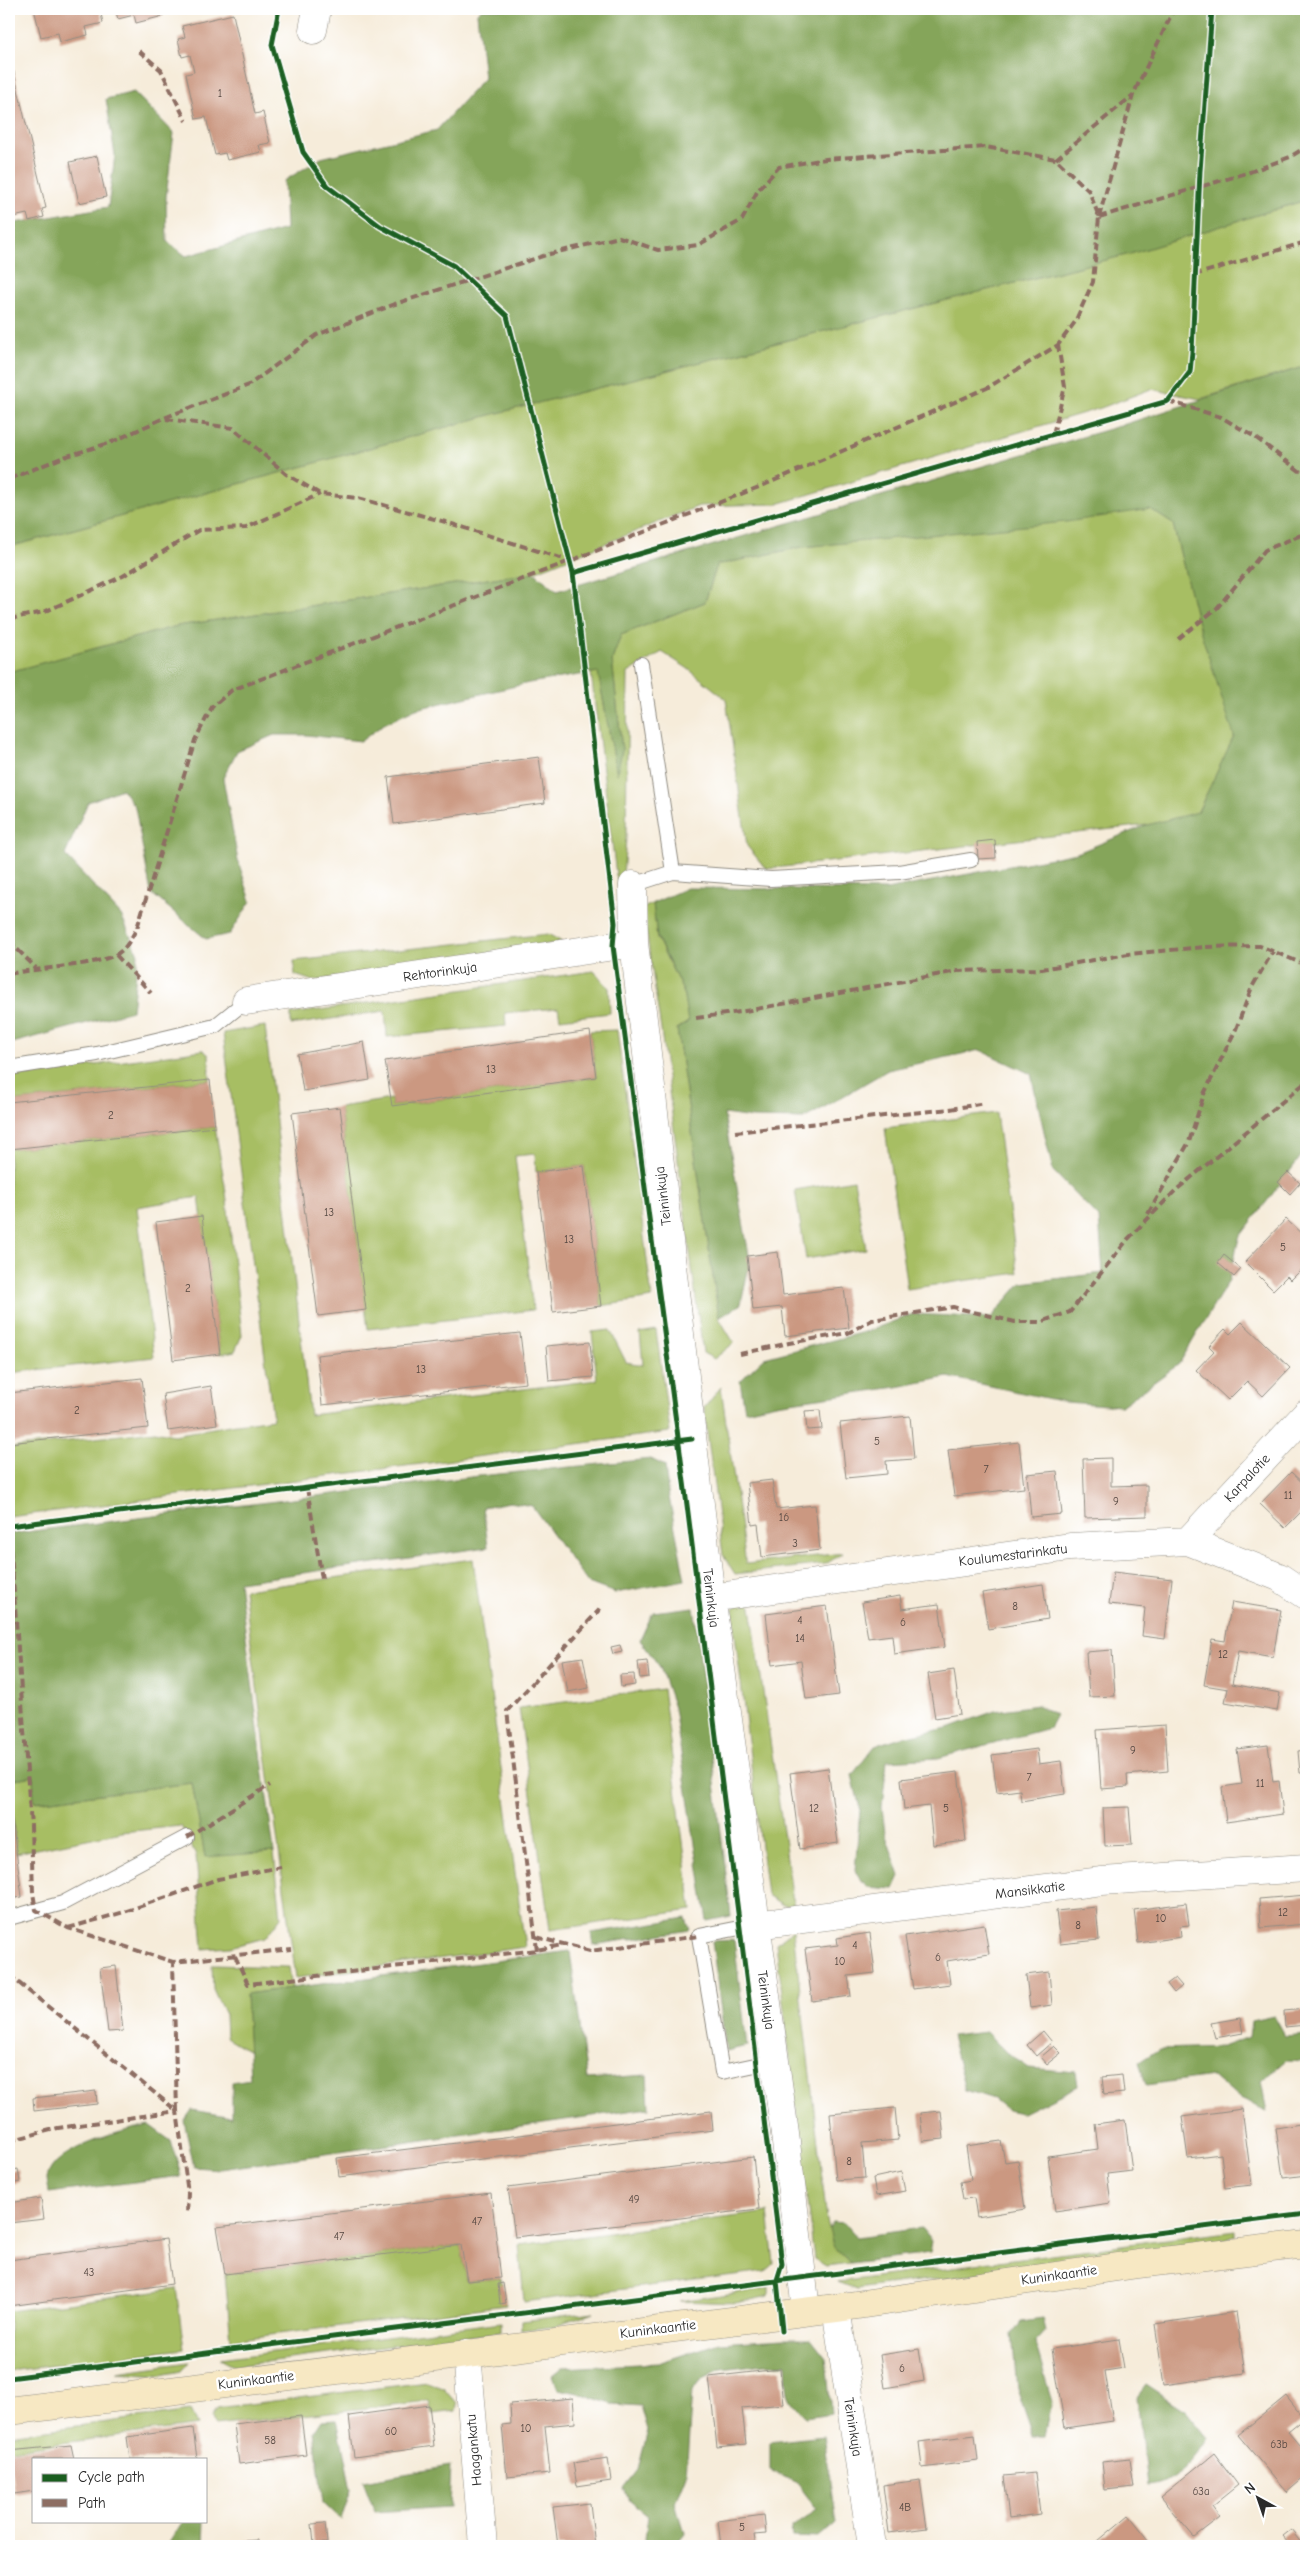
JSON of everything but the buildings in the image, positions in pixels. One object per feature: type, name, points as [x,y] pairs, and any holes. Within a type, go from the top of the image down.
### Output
[{"type":"street","name":"Teininkuja","points":[[633,885],[634,943],[711,1598],[806,2310]]},
{"type":"street","name":"Rehtorinkuja","points":[[246,1001],[634,943]]},
{"type":"street","name":"Karpalotie","points":[[1188,1541],[1306,1414]]},
{"type":"street","name":"Koulumestarinkatu","points":[[711,1598],[1070,1547],[1188,1541],[1279,1577],[1306,1595]]},
{"type":"street","name":"Mansikkatie","points":[[755,1925],[1102,1881],[1306,1868]]},
{"type":"street","name":"Kuninkaantie","points":[[9,2411],[806,2310],[836,2308],[1138,2264],[1306,2244]]},
{"type":"street","name":"Teininkuja","points":[[836,2308],[872,2546]]},
{"type":"street","name":"Haagankatu","points":[[467,2353],[483,2546]]},
{"type":"lane","points":[[642,664],[673,872]]},
{"type":"lane","points":[[633,885],[673,872],[771,879],[899,872],[971,860]]},
{"type":"lane","points":[[9,1068],[97,1054],[215,1026],[246,1001]]},
{"type":"lane","points":[[9,1918],[63,1903],[187,1837]]},
{"type":"lane","points":[[755,1925],[699,1936],[722,2072],[774,2061]]},
{"type":"green space","points":[[482,9],[1306,9],[1306,200],[1130,254],[490,415],[9,547],[9,224],[108,207],[115,155],[106,99],[134,92],[174,133],[166,197],[167,241],[186,256],[286,229],[284,181],[321,158],[437,130],[484,78],[477,13]]},
{"type":"green space","points":[[1306,200],[1306,366],[1200,399],[1151,389],[1101,408],[777,504],[699,506],[534,572],[177,626],[9,672],[9,547],[490,415],[1130,254]]},
{"type":"green space","points":[[1306,366],[1306,1150],[1239,1238],[1229,1280],[1179,1364],[1121,1406],[1065,1402],[948,1377],[897,1387],[776,1404],[745,1411],[740,1381],[764,1358],[868,1331],[913,1314],[991,1318],[1021,1283],[1103,1273],[1099,1218],[1053,1171],[1031,1074],[980,1050],[888,1070],[804,1119],[752,1118],[724,1114],[750,1261],[741,1304],[719,1318],[677,1029],[688,1022],[683,991],[657,937],[653,903],[687,888],[886,890],[1077,853],[1147,825],[1198,812],[1234,736],[1197,620],[1173,524],[1150,509],[1066,522],[802,547],[717,565],[705,602],[621,635],[612,660],[622,750],[617,774],[598,672],[529,683],[416,709],[384,724],[361,741],[306,735],[274,735],[237,751],[223,778],[238,861],[251,901],[230,934],[206,939],[151,893],[135,807],[122,789],[88,802],[65,855],[121,915],[138,954],[132,1011],[9,1044],[9,672],[177,626],[534,572],[557,591],[1116,427]]},
{"type":"green space","points":[[1150,509],[1173,524],[1197,620],[1235,736],[1198,811],[1199,819],[766,869],[747,846],[726,699],[687,668],[662,652],[628,673],[626,838],[621,900],[616,875],[591,673],[598,672],[617,773],[622,750],[612,660],[621,635],[705,602],[717,565],[802,547]]},
{"type":"green space","points":[[653,903],[657,938],[683,991],[689,1022],[677,1029],[719,1318],[734,1343],[714,1359],[703,1353],[661,1030],[647,936],[640,910]]},
{"type":"green space","points":[[548,934],[562,942],[313,981],[295,975],[294,961]]},
{"type":"green space","points":[[594,971],[609,988],[610,1013],[560,1019],[558,1008],[505,1013],[506,1026],[387,1037],[385,1011],[291,1025],[291,1014]]},
{"type":"green space","points":[[265,1026],[310,1415],[597,1380],[592,1332],[610,1330],[626,1362],[643,1365],[640,1333],[656,1330],[670,1432],[9,1517],[9,1448],[155,1431],[174,1435],[273,1419],[223,1033]]},
{"type":"green space","points":[[617,1030],[652,1298],[601,1306],[584,1166],[536,1172],[535,1154],[515,1156],[533,1310],[368,1329],[340,1107],[391,1099],[392,1106],[596,1077],[590,1031]]},
{"type":"green space","points":[[203,1050],[209,1055],[210,1080],[9,1102],[9,1077]]},
{"type":"green space","points":[[996,1113],[1018,1273],[907,1289],[885,1128]]},
{"type":"green space","points":[[215,1127],[226,1192],[242,1335],[235,1351],[220,1354],[199,1197],[137,1207],[154,1357],[9,1373],[9,1149]]},
{"type":"green space","points":[[854,1180],[866,1249],[806,1259],[795,1190]]},
{"type":"green space","points":[[721,1387],[746,1564],[843,1553],[826,1564],[735,1574],[723,1555],[704,1408]]},
{"type":"green space","points":[[651,1459],[665,1466],[668,1492],[685,1580],[615,1593],[588,1583],[532,1506],[510,1502],[483,1507],[488,1547],[239,1582],[274,1852],[205,1857],[192,1783],[34,1802],[33,1776],[9,1780],[9,1534],[479,1476]]},
{"type":"green space","points":[[473,1559],[525,1947],[296,1978],[244,1590]]},
{"type":"green space","points":[[749,1600],[794,1908],[783,1905],[767,1895],[732,1610],[742,1601]]},
{"type":"green space","points":[[694,1607],[731,1916],[707,1921],[674,1708],[660,1667],[640,1640],[653,1612]]},
{"type":"green space","points":[[663,1689],[692,1910],[550,1930],[519,1708]]},
{"type":"green space","points":[[1037,1705],[1056,1715],[1049,1728],[938,1758],[887,1761],[882,1807],[885,1833],[900,1876],[894,1889],[867,1887],[855,1871],[860,1809],[852,1775],[875,1746],[901,1737],[948,1728],[995,1711]]},
{"type":"green space","points":[[33,1776],[35,1802],[192,1783],[205,1856],[274,1852],[281,1917],[265,1938],[230,1947],[203,1949],[196,1855],[181,1826],[122,1832],[16,1853],[9,1780]]},
{"type":"green space","points":[[686,1918],[690,1930],[593,1945],[591,1933]]},
{"type":"green space","points":[[793,1930],[827,2220],[833,2245],[850,2263],[826,2266],[814,2259],[776,1943]]},
{"type":"green space","points":[[734,1940],[747,2046],[726,2051],[712,1941]]},
{"type":"green space","points":[[570,1951],[587,2079],[647,2075],[649,2108],[220,2169],[194,2167],[184,2121],[192,2110],[232,2117],[232,2082],[250,2079],[246,1994]]},
{"type":"green space","points":[[212,1965],[289,1967],[292,1988],[246,1994],[249,2051],[226,2037],[225,2015],[213,1989]]},
{"type":"green space","points":[[1274,2016],[1285,2036],[1306,2034],[1306,2061],[1286,2060],[1261,2081],[1267,2111],[1238,2098],[1213,2076],[1146,2085],[1139,2062],[1159,2049],[1222,2047],[1249,2037],[1251,2021]]},
{"type":"green space","points":[[986,2032],[1007,2053],[1029,2068],[1076,2072],[1078,2086],[1023,2113],[1007,2110],[994,2099],[965,2090],[951,2036]]},
{"type":"green space","points":[[149,2125],[171,2141],[181,2176],[49,2193],[47,2178],[52,2167],[62,2157],[90,2142]]},
{"type":"green space","points":[[768,2212],[774,2263],[765,2271],[524,2302],[519,2245]]},
{"type":"green space","points":[[833,2222],[844,2223],[856,2237],[921,2228],[932,2241],[930,2253],[850,2263],[833,2245],[829,2229]]},
{"type":"green space","points":[[1235,2230],[1235,2236],[1218,2243],[856,2289],[838,2282]]},
{"type":"green space","points":[[461,2245],[467,2281],[501,2278],[506,2305],[231,2340],[225,2274]]},
{"type":"green space","points":[[176,2288],[184,2349],[9,2371],[9,2311]]},
{"type":"green space","points":[[769,2288],[769,2296],[736,2303],[680,2301]]},
{"type":"green space","points":[[593,2312],[552,2327],[521,2330],[521,2321]]},
{"type":"green space","points":[[1043,2318],[1046,2331],[1035,2343],[1052,2401],[1045,2436],[1033,2436],[1017,2389],[1012,2334],[1021,2321]]},
{"type":"green space","points":[[501,2322],[501,2332],[234,2366],[220,2359]]},
{"type":"green space","points":[[811,2339],[826,2358],[831,2413],[806,2417],[793,2404],[787,2388],[786,2364],[765,2364],[721,2369],[703,2378],[692,2391],[686,2474],[675,2502],[684,2533],[673,2546],[649,2546],[645,2539],[648,2516],[629,2501],[624,2488],[638,2470],[648,2430],[641,2406],[611,2404],[583,2394],[558,2389],[553,2375],[562,2368],[658,2363],[719,2343]]},
{"type":"green space","points":[[189,2362],[181,2371],[161,2375],[116,2372]]},
{"type":"green space","points":[[427,2382],[443,2388],[457,2404],[456,2411],[432,2414],[429,2401],[214,2425],[212,2417],[217,2408]]},
{"type":"green space","points":[[1146,2385],[1186,2411],[1208,2438],[1197,2455],[1183,2470],[1157,2485],[1147,2486],[1137,2397]]},
{"type":"green space","points":[[191,2411],[198,2425],[9,2450],[9,2435]]},
{"type":"green space","points":[[337,2419],[351,2489],[341,2520],[323,2503],[314,2432],[322,2420]]},
{"type":"green space","points":[[823,2436],[836,2523],[819,2538],[792,2537],[791,2527],[817,2509],[797,2483],[770,2470],[770,2442]]},
{"type":"green space","points":[[451,2466],[449,2507],[375,2512],[363,2481]]},
{"type":"green space","points":[[182,2522],[204,2522],[203,2546],[167,2546]]},
{"type":"marked path","points":[[1099,217],[1133,95],[1174,9]]},
{"type":"marked path","points":[[139,51],[161,70],[186,121]]},
{"type":"marked path","points":[[1056,159],[1133,95]]},
{"type":"marked path","points":[[9,479],[64,457],[112,442],[164,418],[249,385],[317,335],[395,304],[546,255],[619,237],[658,250],[698,245],[742,220],[758,190],[779,167],[826,159],[985,147],[1056,159],[1089,191],[1099,217],[1093,282],[1075,322],[1058,345],[987,388],[764,485],[232,690],[212,707],[195,740],[137,928],[125,947],[115,955],[94,962],[9,974]]},
{"type":"marked path","points":[[1099,217],[1250,172],[1290,157],[1306,147]]},
{"type":"marked path","points":[[1194,275],[1306,242]]},
{"type":"marked path","points":[[1053,434],[1065,387],[1058,345]]},
{"type":"marked path","points":[[1168,401],[1221,417],[1255,437],[1306,476]]},
{"type":"marked path","points":[[166,419],[233,428],[286,474],[320,494],[358,498],[449,523],[570,561]]},
{"type":"marked path","points":[[9,619],[44,612],[123,576],[199,530],[246,528],[320,494]]},
{"type":"marked path","points":[[1178,639],[1217,608],[1265,550],[1306,533]]},
{"type":"marked path","points":[[9,941],[36,968]]},
{"type":"marked path","points":[[696,1018],[740,1012],[957,971],[1042,969],[1128,954],[1204,947],[1260,946],[1306,965]]},
{"type":"marked path","points":[[1148,1214],[1189,1142],[1204,1094],[1236,1029],[1252,987],[1273,951]]},
{"type":"marked path","points":[[116,955],[151,993]]},
{"type":"marked path","points":[[740,1354],[848,1333],[872,1320],[953,1307],[1015,1322],[1040,1322],[1070,1312],[1128,1239],[1175,1191],[1306,1082]]},
{"type":"marked path","points":[[735,1132],[950,1109],[985,1103]]},
{"type":"marked path","points":[[307,1488],[322,1579]]},
{"type":"marked path","points":[[9,1525],[31,1826],[33,1893],[36,1910],[68,1928],[173,1962],[292,1949]]},
{"type":"marked path","points":[[537,1950],[507,1711],[600,1609]]},
{"type":"marked path","points":[[187,1837],[270,1785]]},
{"type":"marked path","points":[[68,1928],[124,1912],[218,1879],[281,1867]]},
{"type":"marked path","points":[[536,1937],[590,1951],[699,1936]]},
{"type":"marked path","points":[[235,1956],[248,1984],[537,1950],[562,1945]]},
{"type":"marked path","points":[[9,1975],[177,2111],[173,1962]]},
{"type":"marked path","points":[[9,2141],[58,2128],[177,2111],[188,2193],[187,2214]]},
{"type":"cycle path","points":[[279,9],[272,45],[303,152],[327,186],[380,226],[454,266],[507,316],[573,573],[615,923],[613,946],[700,1605],[782,2264],[777,2280],[782,2331]]},
{"type":"cycle path","points":[[573,573],[1168,401],[1190,372],[1200,171],[1212,9]]},
{"type":"cycle path","points":[[9,1526],[692,1439]]},
{"type":"cycle path","points":[[9,2378],[819,2274],[1306,2214]]}]
